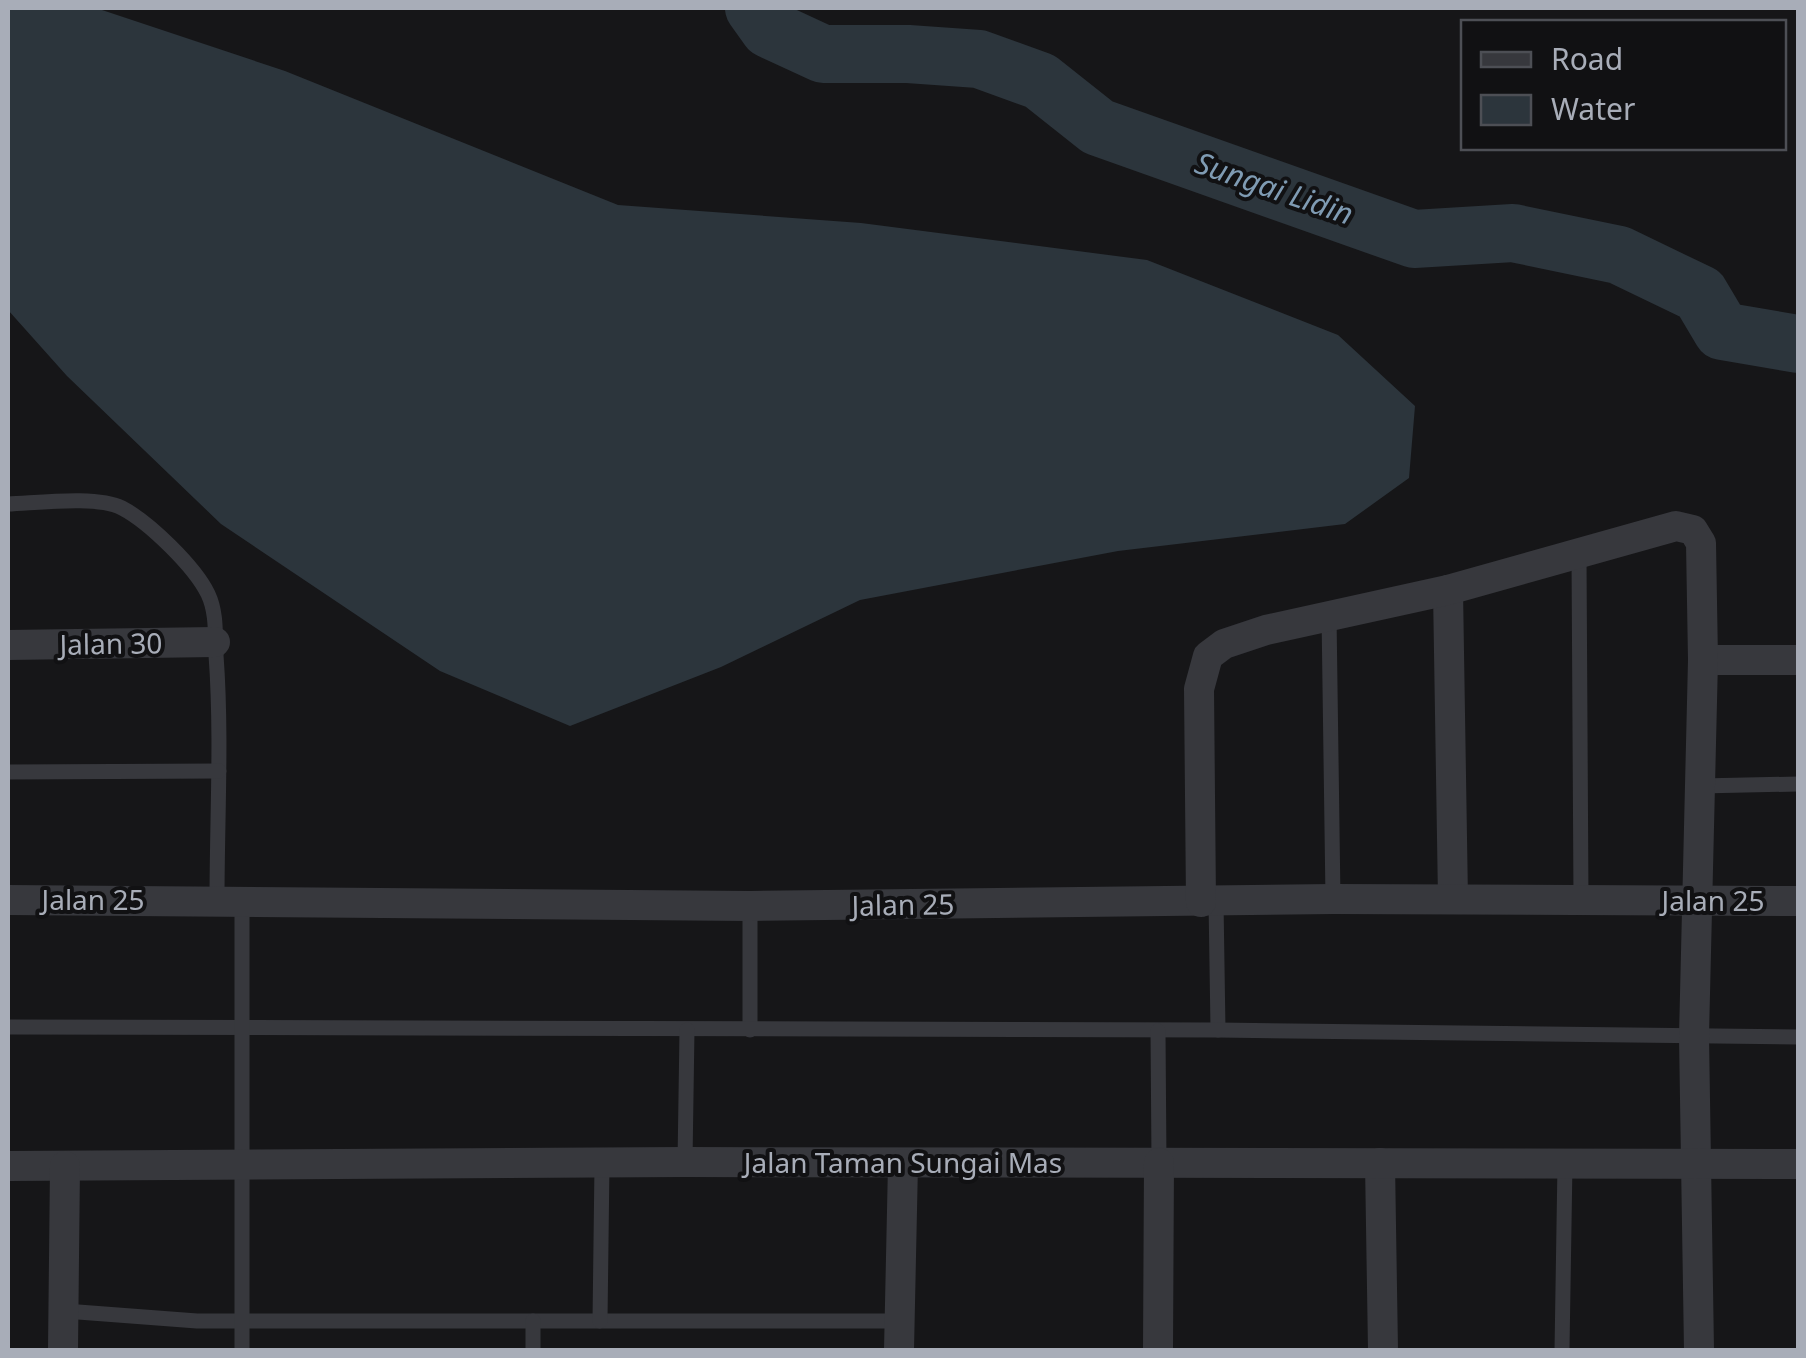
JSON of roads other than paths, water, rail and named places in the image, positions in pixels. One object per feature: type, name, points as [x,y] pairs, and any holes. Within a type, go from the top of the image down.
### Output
[{"type":"street","points":[[1209,901],[1199,689],[1208,656],[1224,644],[1329,615],[1448,590],[1676,526],[1694,530],[1701,543],[1703,660],[1694,1036],[1698,1350]]},
{"type":"street","points":[[1448,590],[1453,899]]},
{"type":"street","name":"Jalan 30","points":[[8,645],[215,642]]},
{"type":"street","points":[[1703,660],[1798,660]]},
{"type":"street","name":"Jalan 25","points":[[8,900],[750,906],[1334,899],[1798,901]]},
{"type":"street","name":"Jalan Taman Sungai Mas","points":[[8,1166],[685,1162],[1798,1164]]},
{"type":"street","points":[[1158,1350],[1159,1163]]},
{"type":"street","points":[[1380,1163],[1384,1350]]},
{"type":"street","points":[[900,1336],[904,1164]]},
{"type":"street","points":[[63,1350],[66,1166]]},
{"type":"lane","points":[[8,504],[73,502],[120,507],[158,536],[208,594],[215,621],[219,771],[241,1028],[242,1350]]},
{"type":"lane","points":[[1578,556],[1581,900]]},
{"type":"lane","points":[[1329,615],[1334,899]]},
{"type":"lane","points":[[8,772],[219,771]]},
{"type":"lane","points":[[1700,786],[1798,784]]},
{"type":"lane","points":[[1209,901],[1218,1030]]},
{"type":"lane","points":[[750,906],[750,1030]]},
{"type":"lane","points":[[8,1028],[1218,1030],[1798,1036]]},
{"type":"lane","points":[[685,1162],[686,1030]]},
{"type":"lane","points":[[1158,1031],[1159,1163]]},
{"type":"lane","points":[[1562,1350],[1565,1163]]},
{"type":"lane","points":[[600,1321],[602,1164]]},
{"type":"lane","points":[[65,1311],[241,1321],[600,1321],[900,1336]]},
{"type":"lane","points":[[533,1321],[533,1350]]},
{"type":"water","points":[[8,8],[96,8],[285,71],[618,205],[861,223],[1147,260],[1338,335],[1415,406],[1409,478],[1345,524],[1118,551],[860,600],[721,667],[570,726],[440,671],[221,524],[67,376],[8,310]]},
{"type":"waterway","name":"Sungai Lidin","points":[[754,8],[769,29],[823,54],[979,59],[1040,81],[1098,127],[1414,239],[1513,233],[1619,255],[1700,294],[1722,331],[1798,344]]}]
